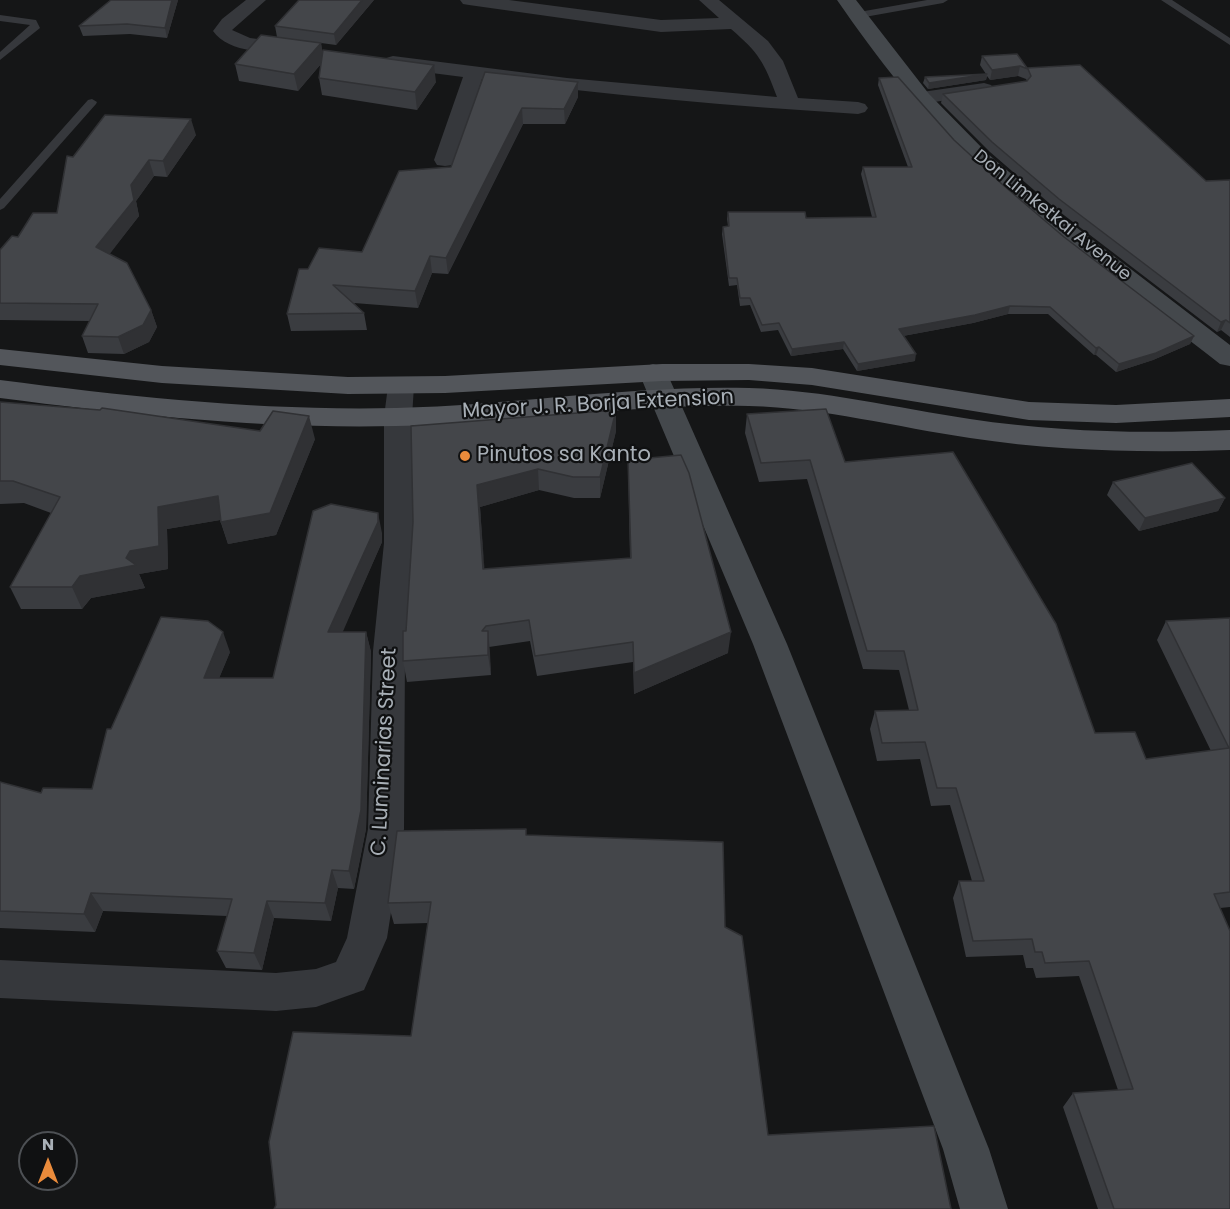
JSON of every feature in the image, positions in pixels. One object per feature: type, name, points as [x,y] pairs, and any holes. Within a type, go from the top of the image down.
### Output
[{"type":"main road","name":"Mayor J. R. Borja Extension","points":[[0,357],[64,366],[278,384],[400,402]]},
{"type":"main road","name":"Mayor J. R. Borja Extension","points":[[0,389],[250,416],[400,402],[657,386],[749,372],[823,378],[1003,408],[1062,412],[1176,412],[1230,408]]},
{"type":"main road","name":"Mayor J. R. Borja Extension","points":[[657,386],[816,403],[1002,434],[1171,443],[1230,440]]},
{"type":"street","points":[[257,0],[228,23],[222,32],[229,38],[243,41],[312,51]]},
{"type":"street","points":[[469,0],[661,26],[735,23]]},
{"type":"street","points":[[708,0],[761,45],[773,61],[790,104]]},
{"type":"street","name":"Don Limketkai Avenue","points":[[852,7],[922,98],[980,159],[1015,190],[1230,358]]},
{"type":"street","points":[[370,59],[474,73],[790,104],[858,108]]},
{"type":"street","points":[[445,160],[474,73]]},
{"type":"street","points":[[922,98],[1005,86]]},
{"type":"street","points":[[657,386],[691,459],[821,772],[966,1149],[984,1209]]},
{"type":"street","name":"C. Luminarias Street","points":[[0,979],[276,992],[316,988],[350,977],[367,938],[386,829],[389,651],[399,543],[400,402]]},
{"type":"lane","points":[[852,7],[943,0]]},
{"type":"lane","points":[[1166,0],[1230,42]]},
{"type":"lane","points":[[0,18],[33,22],[36,25],[0,57]]},
{"type":"lane","points":[[0,206],[92,102]]},
{"type":"building","points":[[111,0],[172,0],[165,28],[127,24],[79,26]]},
{"type":"building","points":[[299,0],[362,0],[334,34],[275,26]]},
{"type":"building","points":[[261,35],[321,43],[294,74],[235,64]]},
{"type":"building","points":[[323,50],[434,65],[415,92],[319,78]]},
{"type":"building","points":[[1017,54],[1027,68],[1080,65],[1206,181],[1230,180],[1230,323],[1226,320],[1221,322],[1059,199],[992,142],[943,94],[1027,81],[1031,76],[1028,69],[1020,66],[992,70],[982,56]]},
{"type":"building","points":[[485,72],[578,82],[564,109],[522,108],[446,258],[430,256],[415,291],[333,285],[364,313],[287,314],[299,269],[308,269],[319,248],[362,252],[399,171],[451,167]]},
{"type":"building","points":[[987,74],[929,83],[925,77]]},
{"type":"building","points":[[898,77],[954,140],[1003,185],[1064,237],[1194,336],[1156,353],[1119,364],[1099,347],[1096,348],[1050,307],[1010,306],[899,329],[916,354],[858,364],[844,342],[792,349],[779,323],[762,325],[750,298],[740,298],[737,278],[729,278],[723,227],[729,226],[728,212],[805,212],[806,218],[876,217],[863,167],[912,167],[879,78]]},
{"type":"building","points":[[105,115],[191,119],[163,161],[149,160],[131,185],[134,200],[96,247],[127,263],[151,310],[143,325],[118,337],[82,336],[98,304],[0,303],[0,250],[12,236],[18,237],[33,213],[57,213],[67,156],[73,157]]},
{"type":"building","points":[[0,402],[100,410],[102,408],[260,431],[273,411],[309,416],[270,513],[221,522],[218,496],[158,507],[159,546],[130,551],[126,558],[136,565],[80,576],[72,587],[10,587],[60,497],[13,481],[0,481]]},
{"type":"building","points":[[826,409],[845,462],[953,452],[1056,624],[1095,733],[1135,732],[1146,759],[1229,748],[1166,621],[1230,618],[1230,892],[1214,894],[1230,931],[1230,1209],[1114,1209],[1073,1093],[1133,1089],[1089,961],[1045,963],[1042,952],[1035,952],[1032,939],[973,941],[959,881],[984,881],[956,788],[937,788],[925,742],[882,743],[875,711],[918,710],[904,651],[867,651],[810,460],[761,463],[747,414]]},
{"type":"building","points":[[616,410],[600,477],[573,477],[538,469],[477,485],[483,569],[631,558],[628,460],[681,455],[689,473],[731,632],[634,673],[633,642],[535,656],[529,620],[486,626],[482,631],[488,631],[488,655],[403,661],[403,631],[406,631],[413,522],[411,426]]},
{"type":"building","points":[[1192,463],[1225,498],[1145,518],[1113,482]]},
{"type":"building","points":[[331,504],[378,513],[378,522],[328,632],[366,632],[361,810],[349,871],[332,870],[325,903],[267,901],[254,953],[217,951],[232,899],[91,893],[84,914],[0,911],[0,782],[41,793],[43,788],[92,789],[107,729],[111,729],[161,617],[208,621],[223,632],[204,678],[273,678],[313,511]]},
{"type":"building","points":[[526,829],[526,835],[723,842],[725,927],[742,936],[768,1135],[934,1126],[951,1209],[274,1209],[276,1205],[269,1142],[293,1032],[411,1036],[431,902],[388,903],[397,831]]},
{"type":"place","name":"Pinutos sa Kanto","points":[[465,456]]}]
